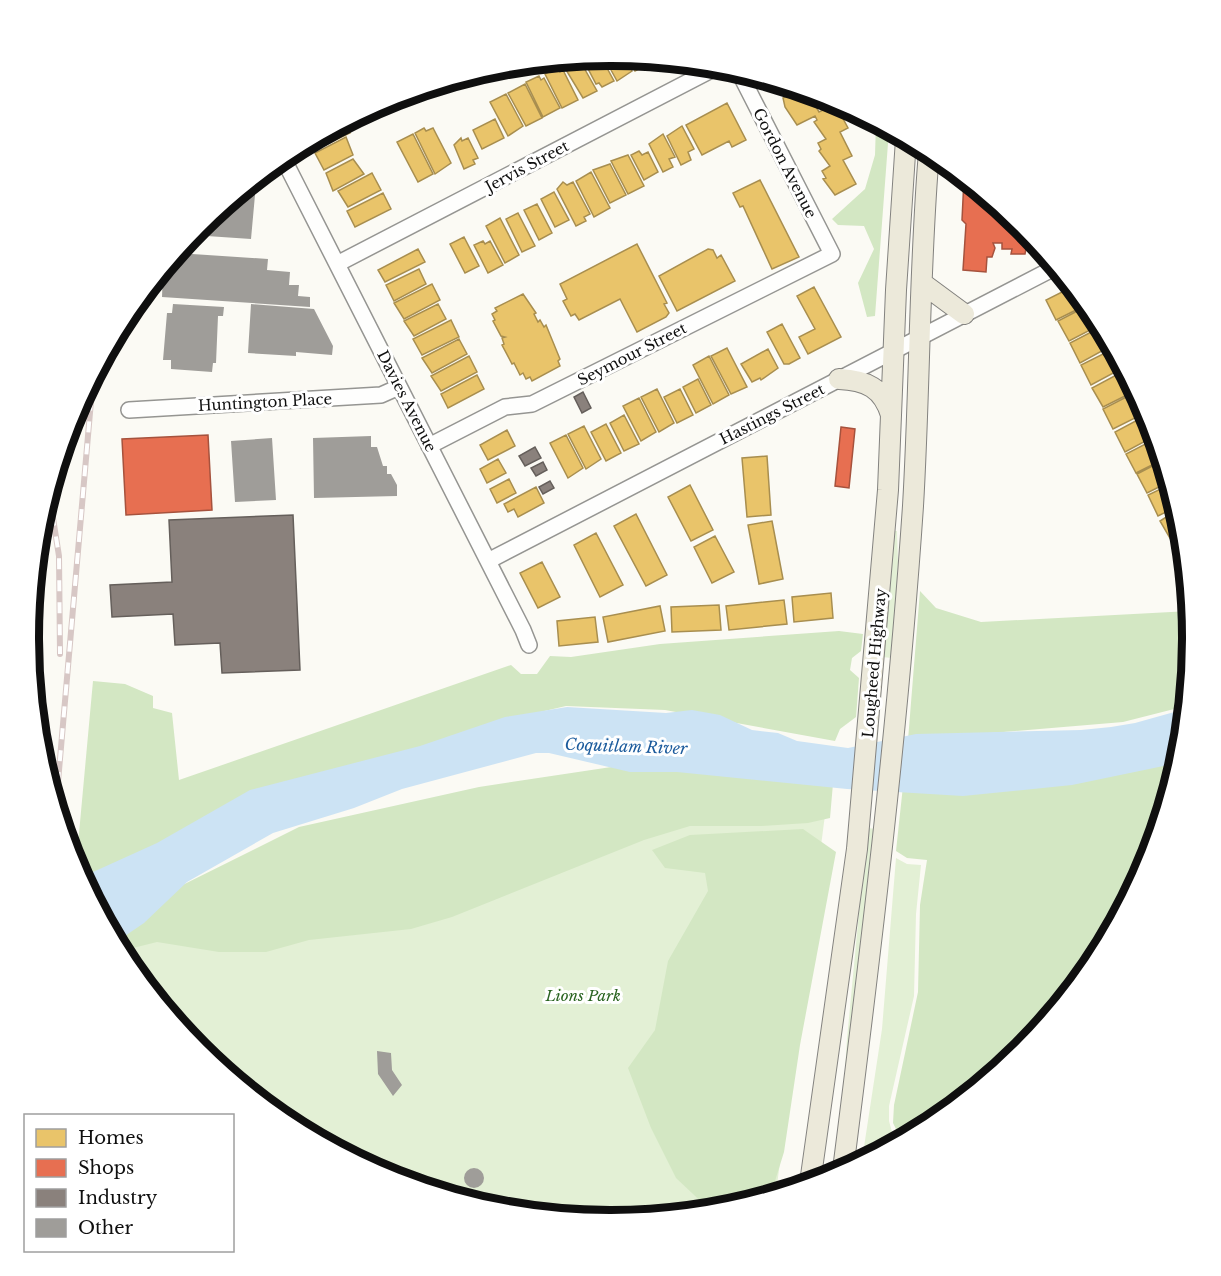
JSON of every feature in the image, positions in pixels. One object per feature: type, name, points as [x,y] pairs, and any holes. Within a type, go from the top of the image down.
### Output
[{"type":"main road","name":"Lougheed Highway","points":[[811,1173],[859,823],[874,666],[892,418],[905,149]]},
{"type":"main road","name":"Lougheed Highway","points":[[844,1159],[886,825],[913,506],[928,163]]},
{"type":"main road","points":[[922,283],[964,314]]},
{"type":"main road","points":[[839,379],[863,381],[873,386],[884,399],[892,418]]},
{"type":"street","name":"Jervis Street","points":[[337,264],[703,74]]},
{"type":"street","name":"Gordon Avenue","points":[[744,83],[832,254]]},
{"type":"street","name":"Davies Avenue","points":[[288,167],[529,645]]},
{"type":"street","name":"Seymour Street","points":[[429,446],[505,407],[532,405],[832,254]]},
{"type":"street","name":"Hastings Street","points":[[488,561],[1048,271]]},
{"type":"street","name":"Huntington Place","points":[[129,410],[381,395],[399,387]]},
{"type":"green space","points":[[876,132],[888,139],[875,316],[867,317],[858,283],[874,249],[864,226],[838,225],[832,219],[865,189],[875,155]]},
{"type":"green space","points":[[893,531],[897,531],[898,563],[892,658],[882,657]]},
{"type":"green space","points":[[920,591],[936,608],[981,622],[1181,611],[1181,675],[1178,708],[1123,722],[908,740]]},
{"type":"green space","points":[[839,631],[863,634],[861,651],[852,658],[850,670],[859,678],[856,717],[840,729],[835,741],[665,710],[566,706],[493,723],[94,877],[92,877],[78,844],[93,681],[125,684],[153,696],[153,708],[172,713],[179,780],[511,665],[521,674],[537,674],[550,656],[571,657],[660,644]]},
{"type":"green space","points":[[1169,757],[1152,822],[1138,857],[1123,891],[1086,956],[1064,986],[1015,1042],[958,1091],[898,1132],[893,1123],[894,1105],[918,992],[920,905],[927,860],[907,858],[896,851],[903,786]]},
{"type":"green space","points":[[618,766],[834,772],[830,818],[808,823],[762,826],[690,826],[644,840],[452,917],[411,929],[309,940],[266,952],[219,952],[157,942],[131,949],[113,919],[299,827],[479,787]]},
{"type":"green space","name":"Lions Park","points":[[829,784],[777,1184],[722,1199],[685,1205],[610,1210],[536,1205],[463,1190],[392,1166],[358,1151],[293,1113],[234,1068],[206,1042],[157,986],[135,956],[113,919]]},
{"type":"green space","points":[[867,828],[877,829],[848,1071],[845,1071],[847,1039]]},
{"type":"green space","points":[[803,829],[836,852],[800,1045],[784,1152],[774,1185],[702,1202],[676,1178],[651,1128],[628,1068],[655,1030],[668,961],[708,891],[705,873],[665,868],[652,850],[690,835]]},
{"type":"green space","points":[[896,858],[907,864],[921,865],[916,914],[914,996],[889,1106],[889,1121],[893,1135],[863,1151],[882,1029]]},
{"type":"water","name":"Coquitlam River","points":[[567,707],[666,713],[692,710],[720,715],[752,730],[778,733],[797,741],[848,748],[916,734],[1081,730],[1111,727],[1177,711],[1168,765],[1072,785],[963,796],[847,789],[677,772],[630,772],[549,753],[536,753],[402,789],[354,808],[273,833],[187,882],[144,923],[124,937],[90,873],[157,843],[250,790],[420,746],[505,717]]},
{"type":"building: Homes","points":[[606,66],[614,81],[602,87],[599,83],[596,84],[587,67]]},
{"type":"building: Homes","points":[[609,66],[630,67],[632,71],[617,81]]},
{"type":"building: Homes","points":[[584,67],[597,91],[583,98],[565,69]]},
{"type":"building: Homes","points":[[558,69],[560,72],[563,70],[578,100],[562,108],[545,74],[552,70]]},
{"type":"building: Homes","points":[[539,76],[541,80],[544,78],[560,108],[543,117],[526,82]]},
{"type":"building: Homes","points":[[525,84],[542,118],[526,126],[508,93]]},
{"type":"building: Homes","points":[[506,94],[523,126],[508,136],[490,102]]},
{"type":"building: Homes","points":[[788,95],[815,105],[819,112],[826,109],[841,115],[848,128],[840,132],[852,156],[843,160],[856,184],[835,195],[823,179],[826,178],[822,171],[830,166],[819,151],[821,149],[818,143],[826,139],[814,122],[817,120],[815,116],[797,125],[785,107],[783,98]]},
{"type":"building: Homes","points":[[727,103],[746,140],[732,147],[729,141],[702,155],[686,125]]},
{"type":"building: Homes","points":[[495,119],[504,138],[482,149],[473,130]]},
{"type":"building: Homes","points":[[682,126],[694,149],[688,152],[691,160],[681,165],[667,136]]},
{"type":"building: Homes","points":[[424,128],[426,131],[433,128],[451,163],[435,174],[415,133]]},
{"type":"building: Homes","points":[[349,130],[350,133],[319,148],[325,143]]},
{"type":"building: Homes","points":[[413,134],[433,174],[418,182],[397,142]]},
{"type":"building: Homes","points":[[663,134],[675,157],[669,159],[673,167],[663,172],[649,144]]},
{"type":"building: Homes","points":[[346,137],[353,155],[324,170],[315,153]]},
{"type":"building: Homes","points":[[461,138],[462,141],[468,138],[478,158],[473,160],[475,164],[464,169],[454,145]]},
{"type":"building: Homes","points":[[639,151],[642,155],[648,152],[658,172],[644,180],[631,155]]},
{"type":"building: Homes","points":[[628,155],[644,186],[628,194],[611,161]]},
{"type":"building: Homes","points":[[353,159],[364,174],[333,191],[326,173]]},
{"type":"building: Homes","points":[[610,164],[626,195],[610,203],[593,170]]},
{"type":"building: Homes","points":[[591,172],[610,208],[594,217],[576,181]]},
{"type":"building: Homes","points":[[372,173],[381,190],[348,207],[338,191]]},
{"type":"building: Homes","points":[[760,180],[799,257],[772,269],[743,206],[740,207],[733,193]]},
{"type":"building: Homes","points":[[563,182],[567,185],[573,182],[590,214],[584,217],[586,221],[576,226],[557,189]]},
{"type":"building: Homes","points":[[554,192],[569,220],[555,227],[541,199]]},
{"type":"building: Homes","points":[[383,193],[391,209],[355,227],[347,211]]},
{"type":"building: Homes","points":[[537,204],[552,233],[539,240],[524,210]]},
{"type":"building: Homes","points":[[518,213],[535,246],[522,252],[506,219]]},
{"type":"building: Homes","points":[[500,218],[519,255],[505,263],[486,226]]},
{"type":"building: Homes","points":[[464,237],[479,266],[465,273],[450,244]]},
{"type":"building: Homes","points":[[483,241],[485,244],[490,241],[503,265],[488,273],[474,245]]},
{"type":"building: Homes","points":[[637,244],[667,303],[664,304],[669,313],[666,317],[637,332],[620,299],[579,320],[575,314],[571,316],[563,301],[567,299],[560,284]]},
{"type":"building: Homes","points":[[418,249],[425,262],[385,282],[378,270]]},
{"type":"building: Homes","points":[[708,249],[713,250],[717,258],[721,255],[735,281],[677,311],[659,276]]},
{"type":"building: Homes","points":[[419,269],[426,284],[394,301],[386,285]]},
{"type":"building: Homes","points":[[432,284],[440,300],[404,319],[394,303]]},
{"type":"building: Homes","points":[[814,287],[841,337],[808,354],[799,337],[815,329],[797,296]]},
{"type":"building: Homes","points":[[1065,291],[1078,309],[1056,320],[1046,300]]},
{"type":"building: Homes","points":[[523,294],[536,313],[534,314],[538,322],[540,320],[544,327],[546,325],[560,359],[558,361],[560,366],[532,381],[530,377],[526,379],[523,373],[520,375],[514,363],[512,364],[502,345],[504,344],[502,338],[505,337],[501,336],[492,314],[497,311],[495,308]]},
{"type":"building: Homes","points":[[438,304],[446,319],[414,336],[404,321]]},
{"type":"building: Homes","points":[[1079,310],[1092,329],[1069,341],[1058,321]]},
{"type":"building: Homes","points":[[451,320],[459,337],[422,355],[413,339]]},
{"type":"building: Homes","points":[[782,324],[800,358],[789,364],[784,364],[767,332]]},
{"type":"building: Homes","points":[[1093,331],[1104,350],[1080,363],[1070,343]]},
{"type":"building: Homes","points":[[459,339],[467,354],[432,373],[422,358]]},
{"type":"building: Homes","points":[[727,348],[747,387],[731,394],[711,356]]},
{"type":"building: Homes","points":[[768,349],[778,368],[761,380],[760,378],[752,382],[741,364]]},
{"type":"building: Homes","points":[[1105,353],[1116,372],[1091,385],[1081,365]]},
{"type":"building: Homes","points":[[469,356],[477,372],[441,391],[431,376]]},
{"type":"building: Homes","points":[[709,356],[729,395],[713,404],[693,365]]},
{"type":"building: Homes","points":[[1117,374],[1127,395],[1103,407],[1092,388]]},
{"type":"building: Homes","points":[[477,375],[484,389],[448,408],[441,394]]},
{"type":"building: Homes","points":[[698,379],[711,405],[696,413],[683,387]]},
{"type":"building: Homes","points":[[657,389],[674,423],[659,432],[641,397]]},
{"type":"building: Homes","points":[[680,389],[693,415],[677,423],[664,397]]},
{"type":"building: Homes","points":[[1128,396],[1137,417],[1113,429],[1103,409]]},
{"type":"building: Homes","points":[[639,398],[656,432],[641,441],[623,406]]},
{"type":"building: Homes","points":[[624,415],[639,444],[624,451],[610,423]]},
{"type":"building: Homes","points":[[1138,420],[1147,440],[1125,452],[1115,432]]},
{"type":"building: Homes","points":[[606,424],[621,453],[606,461],[591,432]]},
{"type":"building: Homes","points":[[584,426],[601,459],[586,469],[568,434]]},
{"type":"building: Homes","points":[[507,430],[515,446],[488,460],[480,445]]},
{"type":"building: Homes","points":[[566,435],[583,468],[568,478],[550,443]]},
{"type":"building: Homes","points":[[1148,443],[1155,464],[1136,473],[1126,454]]},
{"type":"building: Homes","points":[[767,456],[771,515],[747,517],[742,458]]},
{"type":"building: Homes","points":[[498,459],[506,473],[487,483],[480,469]]},
{"type":"building: Homes","points":[[1155,465],[1162,486],[1147,493],[1137,474]]},
{"type":"building: Homes","points":[[509,479],[516,493],[497,503],[490,489]]},
{"type":"building: Homes","points":[[690,485],[713,530],[691,541],[668,497]]},
{"type":"building: Homes","points":[[536,487],[544,503],[518,517],[514,509],[508,512],[504,504]]},
{"type":"building: Homes","points":[[1162,488],[1168,511],[1158,516],[1148,495]]},
{"type":"building: Homes","points":[[636,514],[667,575],[646,586],[614,526]]},
{"type":"building: Homes","points":[[1169,515],[1173,539],[1171,540],[1160,521]]},
{"type":"building: Homes","points":[[772,521],[783,579],[759,584],[748,525]]},
{"type":"building: Homes","points":[[596,533],[623,585],[600,597],[574,545]]},
{"type":"building: Homes","points":[[715,536],[734,572],[712,583],[694,547]]},
{"type":"building: Homes","points":[[542,562],[560,597],[538,608],[520,573]]},
{"type":"building: Homes","points":[[831,593],[833,618],[794,622],[792,597]]},
{"type":"building: Homes","points":[[784,600],[787,624],[729,630],[726,606]]},
{"type":"building: Homes","points":[[719,605],[721,630],[672,632],[671,607]]},
{"type":"building: Homes","points":[[660,606],[665,631],[608,642],[603,617]]},
{"type":"building: Homes","points":[[595,617],[598,642],[559,646],[557,621]]},
{"type":"building: Shops","points":[[963,189],[1015,234],[1027,246],[1025,254],[1011,254],[1012,249],[1002,249],[1002,243],[993,243],[995,248],[992,257],[987,257],[986,272],[963,270],[966,224],[962,220]]},
{"type":"building: Shops","points":[[841,427],[855,429],[849,488],[835,486]]},
{"type":"building: Shops","points":[[208,435],[212,510],[126,515],[122,439]]},
{"type":"building: Industry","points":[[583,392],[591,408],[582,413],[574,397]]},
{"type":"building: Industry","points":[[535,447],[541,458],[525,466],[519,456]]},
{"type":"building: Industry","points":[[543,462],[547,470],[536,476],[531,468]]},
{"type":"building: Industry","points":[[550,481],[554,488],[543,494],[539,487]]},
{"type":"building: Industry","points":[[293,515],[300,670],[222,673],[220,643],[175,645],[173,614],[112,617],[110,585],[172,582],[169,520]]},
{"type":"building: Other","points":[[251,195],[255,195],[251,239],[204,236],[234,208]]},
{"type":"building: Other","points":[[188,254],[268,259],[267,270],[290,272],[289,285],[299,285],[298,296],[310,297],[310,307],[162,297],[163,283]]},
{"type":"building: Other","points":[[173,304],[224,307],[223,316],[218,316],[216,363],[213,363],[212,372],[171,369],[171,360],[163,360],[167,313],[172,313]]},
{"type":"building: Other","points":[[251,304],[314,309],[333,346],[332,355],[296,352],[296,356],[248,353]]},
{"type":"building: Other","points":[[371,436],[371,447],[377,447],[383,466],[387,466],[387,474],[391,474],[397,485],[397,496],[314,498],[313,438]]},
{"type":"building: Other","points":[[272,438],[276,500],[235,502],[231,441]]},
{"type":"building: Other","points":[[377,1051],[391,1053],[392,1070],[402,1085],[393,1096],[378,1074]]},
{"type":"building: Other","points":[[474,1168],[481,1171],[484,1178],[481,1185],[474,1188],[467,1185],[464,1178],[467,1171]]},
{"type":"railway","points":[[58,785],[91,401]]},
{"type":"railway","points":[[53,515],[59,556],[60,654]]}]
